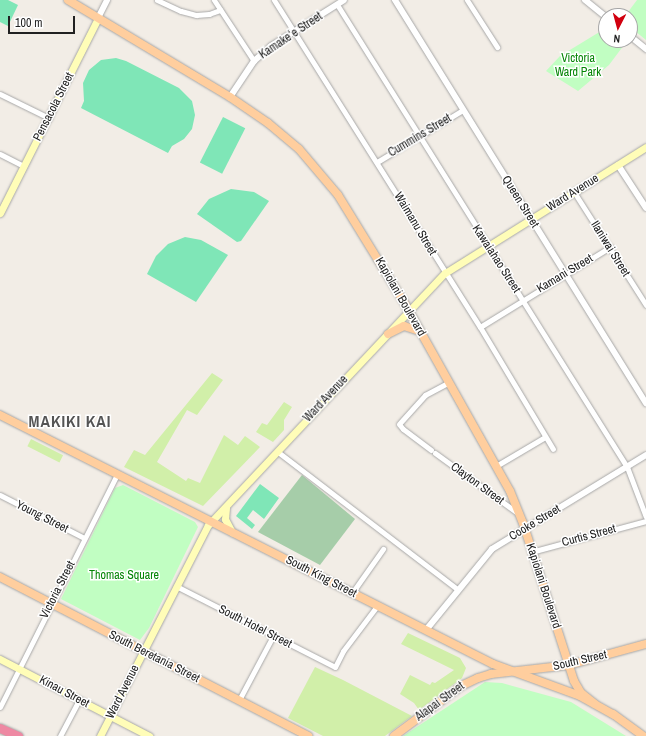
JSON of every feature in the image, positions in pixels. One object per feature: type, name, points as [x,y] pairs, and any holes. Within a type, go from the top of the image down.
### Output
[{"type":"highway","points":[[0,728],[18,736]]},
{"type":"main road","name":"Kapiolani Boulevard","points":[[68,0],[230,97],[291,141],[318,170],[353,218],[409,312],[496,466],[520,514],[578,689],[595,704]]},
{"type":"main road","name":"Pensacola Street","points":[[0,213],[98,18]]},
{"type":"main road","name":"Ward Avenue","points":[[100,736],[206,528],[445,273],[646,147]]},
{"type":"main road","points":[[388,334],[404,326],[419,331]]},
{"type":"main road","name":"South King Street","points":[[0,415],[426,630],[513,672],[595,704],[643,736]]},
{"type":"main road","points":[[226,508],[225,519],[232,532]]},
{"type":"main road","name":"South Beretania Street","points":[[0,577],[308,736]]},
{"type":"main road","name":"South Street","points":[[513,672],[569,665],[646,644]]},
{"type":"main road","name":"Kinau Street","points":[[0,659],[149,736]]},
{"type":"main road","name":"Alapai Street","points":[[394,736],[471,681],[491,674],[513,672]]},
{"type":"street","name":"Pensacola Street","points":[[98,18],[107,0]]},
{"type":"street","points":[[157,0],[193,14],[206,15],[220,10]]},
{"type":"street","points":[[214,0],[254,61]]},
{"type":"street","name":"Waimanu Street","points":[[274,0],[480,327],[553,449]]},
{"type":"street","name":"Kamakeʻe Street","points":[[230,97],[254,61],[294,32],[338,6],[344,0]]},
{"type":"street","name":"Queen Street","points":[[395,0],[646,404]]},
{"type":"street","points":[[467,0],[496,48]]},
{"type":"street","points":[[585,0],[598,11]]},
{"type":"street","name":"Kawaiahao Street","points":[[338,6],[487,247],[627,467],[646,517]]},
{"type":"street","points":[[638,42],[646,49]]},
{"type":"street","points":[[0,94],[49,118]]},
{"type":"street","name":"Cummins Street","points":[[377,162],[462,110]]},
{"type":"street","points":[[0,154],[24,166]]},
{"type":"street","points":[[618,165],[646,208]]},
{"type":"street","name":"Ilaniwai Street","points":[[574,192],[646,305]]},
{"type":"street","name":"Kamani Street","points":[[480,327],[610,247]]},
{"type":"street","name":"Clayton Street","points":[[448,383],[425,395],[399,424],[402,429],[520,514]]},
{"type":"street","points":[[496,466],[545,437]]},
{"type":"street","points":[[278,452],[457,590]]},
{"type":"street","name":"Cooke Street","points":[[426,630],[457,590],[492,549],[646,455]]},
{"type":"street","name":"Victoria Street","points":[[0,707],[18,668],[117,474]]},
{"type":"street","name":"Young Street","points":[[0,495],[84,538]]},
{"type":"street","name":"Curtis Street","points":[[532,552],[646,521]]},
{"type":"street","points":[[352,593],[383,549]]},
{"type":"street","name":"South Hotel Street","points":[[176,586],[335,667],[343,651],[377,606]]},
{"type":"street","points":[[238,700],[273,636]]},
{"type":"street","points":[[60,736],[79,700]]},
{"type":"green space","points":[[0,0],[8,0],[18,5],[8,26],[0,22]]},
{"type":"green space","points":[[637,0],[646,0],[646,40],[638,34],[638,8],[631,8]]},
{"type":"green space","name":"Victoria Ward Park","points":[[598,33],[598,48],[622,48],[609,65],[578,91],[546,71],[560,56]]},
{"type":"green space","points":[[116,58],[126,61],[179,88],[192,101],[195,115],[192,129],[184,139],[172,146],[168,153],[81,108],[84,101],[83,83],[89,70],[101,60]]},
{"type":"green space","points":[[223,117],[245,128],[222,174],[200,162]]},
{"type":"green space","points":[[231,189],[254,192],[269,201],[241,241],[237,242],[197,214],[209,199]]},
{"type":"green space","points":[[185,237],[201,240],[228,255],[196,302],[147,274],[156,256],[168,244]]},
{"type":"green space","points":[[212,373],[223,380],[197,415],[187,410],[157,462],[186,481],[188,478],[200,483],[224,435],[238,445],[245,436],[260,447],[203,506],[124,467],[134,450],[145,455]]},
{"type":"green space","points":[[284,402],[292,407],[284,420],[284,430],[273,442],[256,432],[262,423],[267,425]]},
{"type":"green space","points":[[31,439],[63,455],[59,462],[27,446]]},
{"type":"green space","points":[[302,475],[355,519],[320,565],[258,532]]},
{"type":"green space","points":[[260,484],[279,498],[264,519],[253,510],[247,518],[255,525],[252,529],[236,516]]},
{"type":"green space","name":"Thomas Square","points":[[123,485],[195,522],[198,527],[149,628],[140,640],[61,599],[115,488]]},
{"type":"green space","points":[[408,633],[460,658],[466,668],[462,678],[419,710],[414,703],[400,694],[410,675],[430,685],[432,682],[435,683],[454,670],[401,644]]},
{"type":"green space","points":[[315,667],[412,716],[385,736],[323,736],[288,718]]},
{"type":"green space","points":[[485,682],[502,683],[571,702],[626,736],[403,736]]},
{"type":"district","name":"MAKIKI KAI","points":[[70,421]]}]
